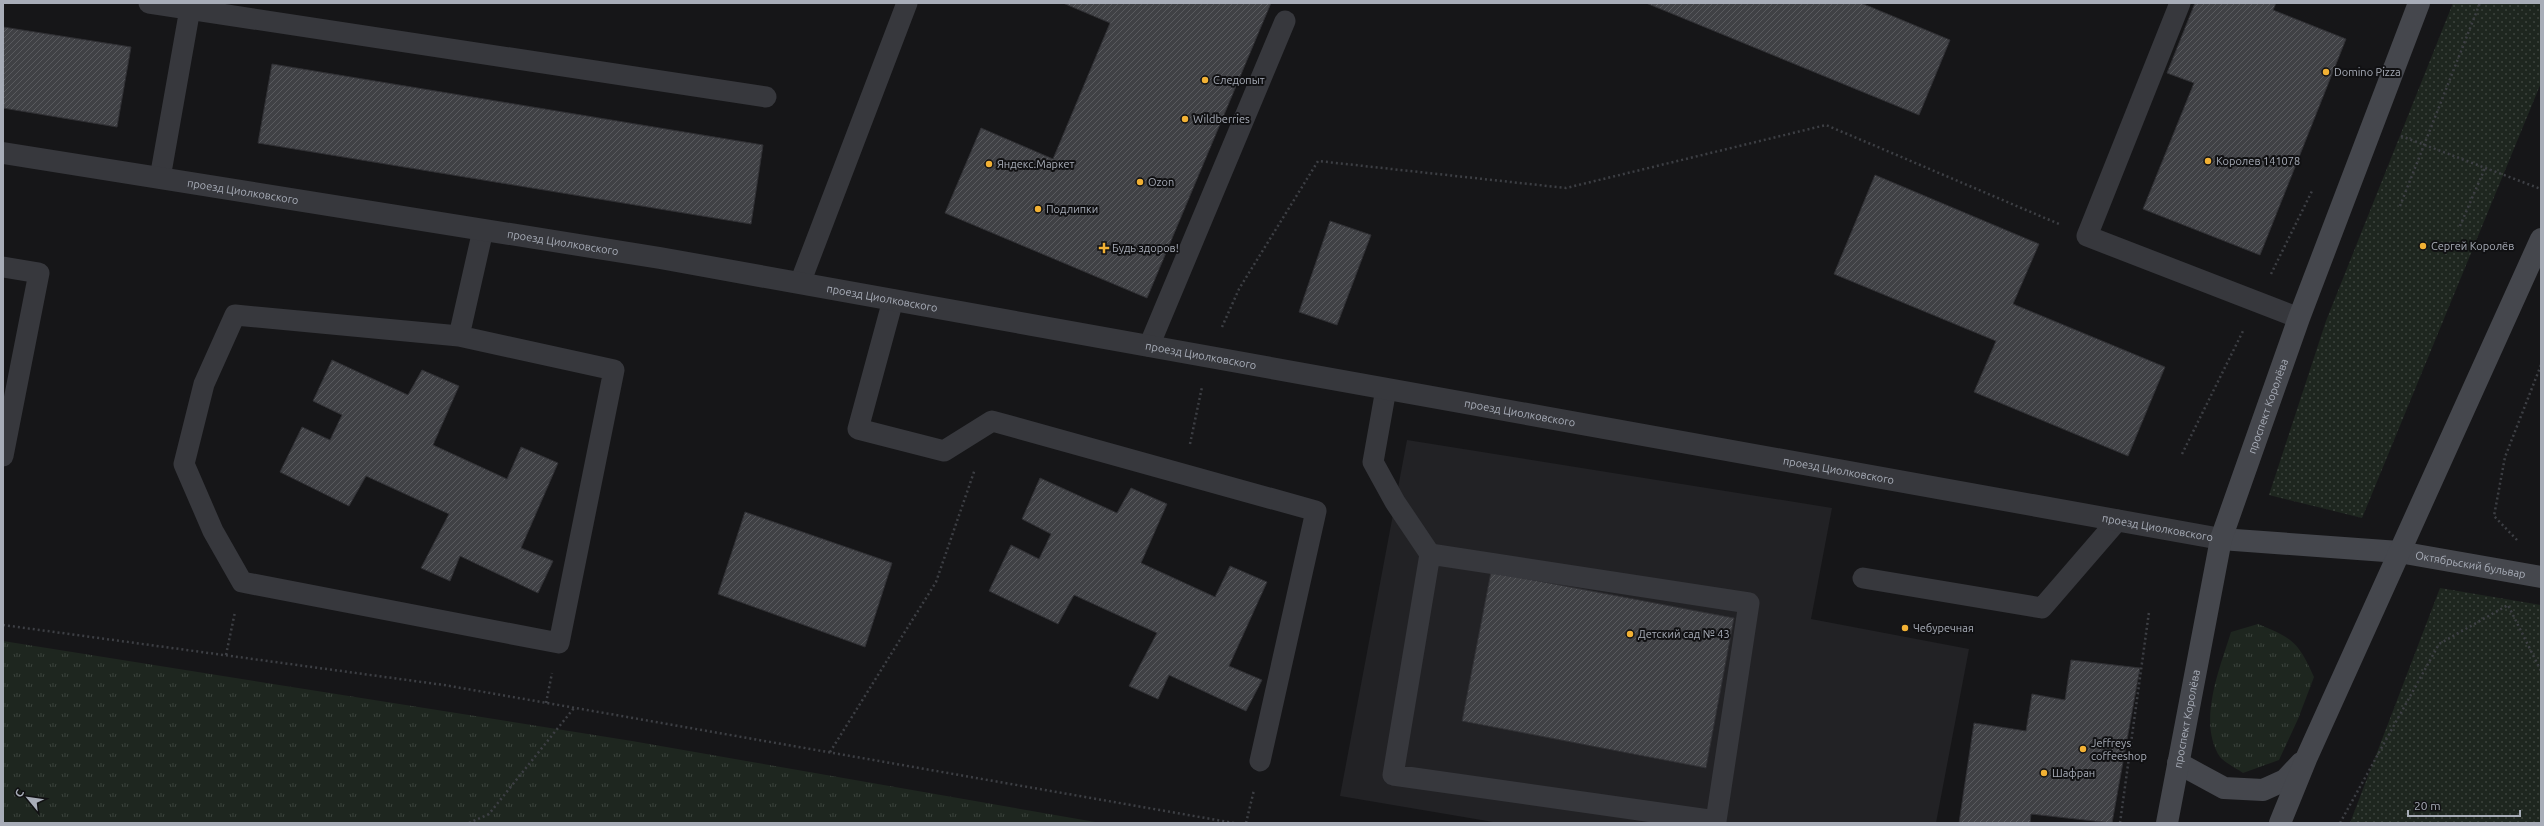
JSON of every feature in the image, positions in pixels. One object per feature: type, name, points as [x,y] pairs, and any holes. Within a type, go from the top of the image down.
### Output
[{"type":"main road","name":"проспект Королёва","points":[[2167,823],[2221,539],[2299,318],[2419,3]]},
{"type":"main road","points":[[2280,823],[2306,758],[2541,239]]},
{"type":"main road","name":"проезд Циолковского","points":[[2221,539],[2399,552]]},
{"type":"main road","name":"Октябрьский бульвар","points":[[2399,552],[2541,577]]},
{"type":"main road","points":[[2178,764],[2224,788],[2263,790],[2285,780],[2306,758]]},
{"type":"street","name":"проезд Циолковского","points":[[3,153],[483,230],[800,283],[2221,539]]},
{"type":"lane","points":[[150,3],[190,6],[766,97]]},
{"type":"lane","points":[[800,283],[907,3]]},
{"type":"lane","points":[[2180,3],[2088,236],[2299,318]]},
{"type":"lane","points":[[160,178],[190,6]]},
{"type":"lane","points":[[1149,346],[1285,21]]},
{"type":"lane","points":[[459,336],[483,230]]},
{"type":"lane","points":[[3,267],[39,273],[3,456]]},
{"type":"lane","points":[[893,300],[858,429],[944,451],[992,421],[1316,511],[1260,761]]},
{"type":"lane","points":[[235,316],[459,336],[614,370],[558,643],[242,582],[213,532],[184,464],[204,384],[235,316]]},
{"type":"lane","points":[[1386,389],[1372,462],[1395,502],[1430,554],[1393,775],[1716,821],[1749,603],[1430,554]]},
{"type":"lane","points":[[1863,578],[2042,608],[2118,520]]},
{"type":"path","points":[[2400,206],[2480,3]]},
{"type":"path","points":[[1184,475],[1209,357],[1239,289],[1318,161],[1566,188],[1826,125],[2088,236]]},
{"type":"path","points":[[2372,126],[2541,189]]},
{"type":"path","points":[[2460,226],[2485,168]]},
{"type":"path","points":[[2518,542],[2494,516],[2505,457],[2541,365]]},
{"type":"path","points":[[830,752],[936,582],[992,421]]},
{"type":"path","points":[[226,655],[242,582]]},
{"type":"path","points":[[2340,823],[2439,644],[2508,605],[2541,671]]},
{"type":"path","points":[[2120,823],[2149,612]]},
{"type":"path","points":[[3,624],[444,685],[1234,823]]},
{"type":"path","points":[[470,823],[489,814],[574,708]]},
{"type":"shaded area","name":"Детский сад № 43","points":[[1407,440],[1832,508],[1811,619],[1969,649],[1936,823],[1499,823],[1340,796]]},
{"type":"green space","points":[[2453,3],[2541,3],[2541,83],[2362,518],[2269,495],[2326,321]]},
{"type":"green space","points":[[2440,588],[2541,605],[2541,823],[2350,823]]},
{"type":"green space","points":[[2258,624],[2279,633],[2294,643],[2304,656],[2314,677],[2298,719],[2279,760],[2243,773],[2220,757],[2213,743],[2210,728],[2210,712],[2217,678],[2231,632]]},
{"type":"green space","points":[[3,641],[632,741],[1101,823],[3,823]]},
{"type":"building","points":[[1063,3],[1271,3],[1147,298],[945,213],[981,128],[1053,159],[1110,23]]},
{"type":"building","points":[[1646,3],[1861,3],[1950,40],[1919,115]]},
{"type":"building","points":[[2195,3],[2276,3],[2273,10],[2346,39],[2260,255],[2143,209],[2194,83],[2167,73]]},
{"type":"building","points":[[3,27],[131,47],[117,127],[3,108]]},
{"type":"building","points":[[272,64],[763,145],[751,224],[258,143]]},
{"type":"building","points":[[1875,175],[2039,244],[2013,304],[2165,367],[2128,456],[1974,392],[1996,341],[1834,274]]},
{"type":"building","points":[[1330,221],[1371,235],[1337,325],[1299,312]]},
{"type":"building","points":[[332,360],[408,395],[422,370],[459,386],[433,445],[507,479],[521,447],[558,463],[521,548],[553,561],[538,593],[460,556],[450,581],[421,568],[449,514],[366,476],[349,506],[280,472],[302,427],[330,440],[342,415],[313,401]]},
{"type":"building","points":[[1040,478],[1117,513],[1131,488],[1167,504],[1141,563],[1215,597],[1230,566],[1267,582],[1229,666],[1262,680],[1246,711],[1169,675],[1158,699],[1129,686],[1157,633],[1074,595],[1058,624],[989,591],[1011,545],[1039,559],[1051,534],[1022,519]]},
{"type":"building","points":[[745,512],[892,563],[865,647],[718,594]]},
{"type":"building","points":[[1491,572],[1734,618],[1706,768],[1462,721]]},
{"type":"building","name":"Шафран","points":[[2071,660],[2140,668],[2112,823],[2031,814],[2030,823],[1959,823],[1974,723],[2026,731],[2032,694],[2065,700]]},
{"type":"place","name":"Domino Pizza","points":[[2326,72]]},
{"type":"place","name":"Следопыт","points":[[1205,80]]},
{"type":"place","name":"Wildberries","points":[[1185,119]]},
{"type":"place","name":"Королев 141078","points":[[2208,161]]},
{"type":"place","name":"Яндекс.Маркет","points":[[989,164]]},
{"type":"place","name":"Ozon","points":[[1140,182]]},
{"type":"place","name":"Подлипки","points":[[1038,209]]},
{"type":"place","name":"Сергей Королёв","points":[[2423,246]]},
{"type":"place","name":"Будь здоров!","points":[[1104,248]]},
{"type":"place","name":"Чебуречная","points":[[1905,628]]},
{"type":"place","name":"Детский сад № 43","points":[[1630,634]]},
{"type":"place","name":"Jeffreys coffeeshop","points":[[2083,749]]},
{"type":"place","name":"Шафран","points":[[2044,773]]}]
